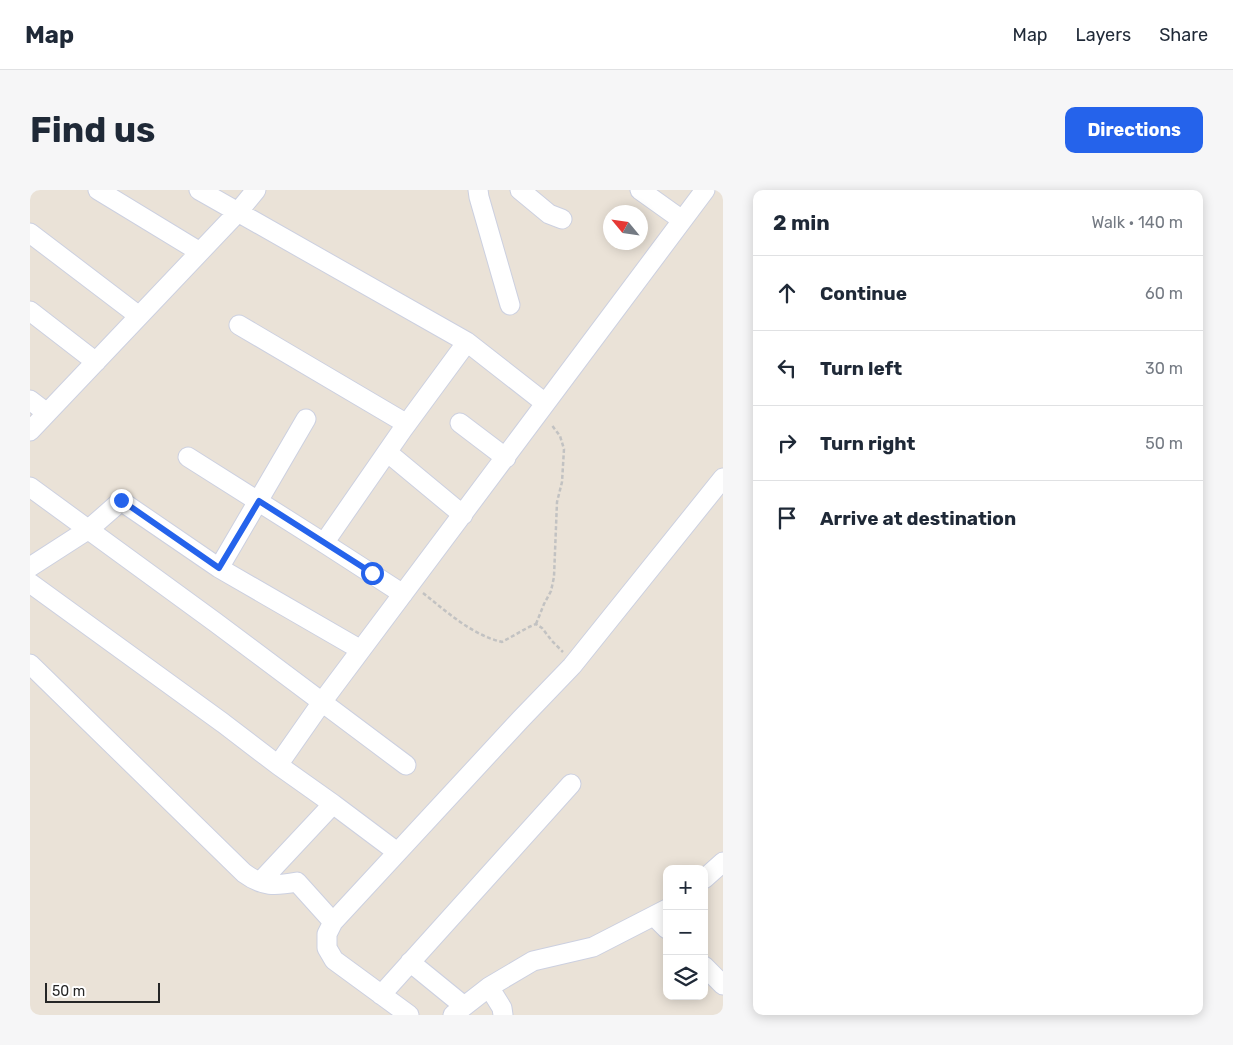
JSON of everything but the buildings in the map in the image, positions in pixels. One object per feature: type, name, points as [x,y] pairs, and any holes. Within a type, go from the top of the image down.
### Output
[{"type":"street","points":[[98,190],[200,252]]},
{"type":"street","points":[[199,190],[467,342],[545,403]]},
{"type":"street","points":[[30,431],[238,212],[256,190]]},
{"type":"street","points":[[478,190],[510,304]]},
{"type":"street","points":[[520,190],[548,214],[562,220]]},
{"type":"street","points":[[640,190],[682,220]]},
{"type":"street","points":[[278,765],[322,702],[705,190]]},
{"type":"street","points":[[30,233],[139,316]]},
{"type":"street","points":[[30,311],[96,362]]},
{"type":"street","points":[[239,325],[408,424]]},
{"type":"street","points":[[324,543],[467,342]]},
{"type":"street","points":[[30,400],[47,413]]},
{"type":"street","points":[[219,568],[306,419]]},
{"type":"street","points":[[460,424],[506,458]]},
{"type":"street","points":[[387,452],[463,515]]},
{"type":"street","points":[[188,457],[324,543],[407,589]]},
{"type":"street","points":[[409,1015],[334,960],[327,948],[327,934],[333,922],[572,666],[723,478]]},
{"type":"street","points":[[30,487],[406,765]]},
{"type":"street","points":[[30,567],[89,529],[121,500],[219,568],[361,650]]},
{"type":"street","points":[[30,583],[397,852]]},
{"type":"street","points":[[30,664],[244,873],[252,879],[267,884],[277,885],[297,882],[333,922]]},
{"type":"street","points":[[381,995],[572,784]]},
{"type":"street","points":[[260,882],[333,804]]},
{"type":"street","points":[[708,875],[723,862]]},
{"type":"street","points":[[410,962],[458,1010],[489,986],[533,961],[593,947],[662,918]]},
{"type":"street","points":[[708,970],[723,985]]},
{"type":"street","points":[[489,986],[502,1008],[502,1015]]},
{"type":"path","points":[[536,624],[551,591],[554,577],[556,502],[562,482],[564,450],[560,436],[552,427],[545,403]]},
{"type":"path","points":[[407,589],[491,640],[502,642],[529,626],[536,624],[542,628],[564,653],[572,666]]},
{"type":"route","points":[[121,500],[219,568],[259,501],[372,573]]}]
